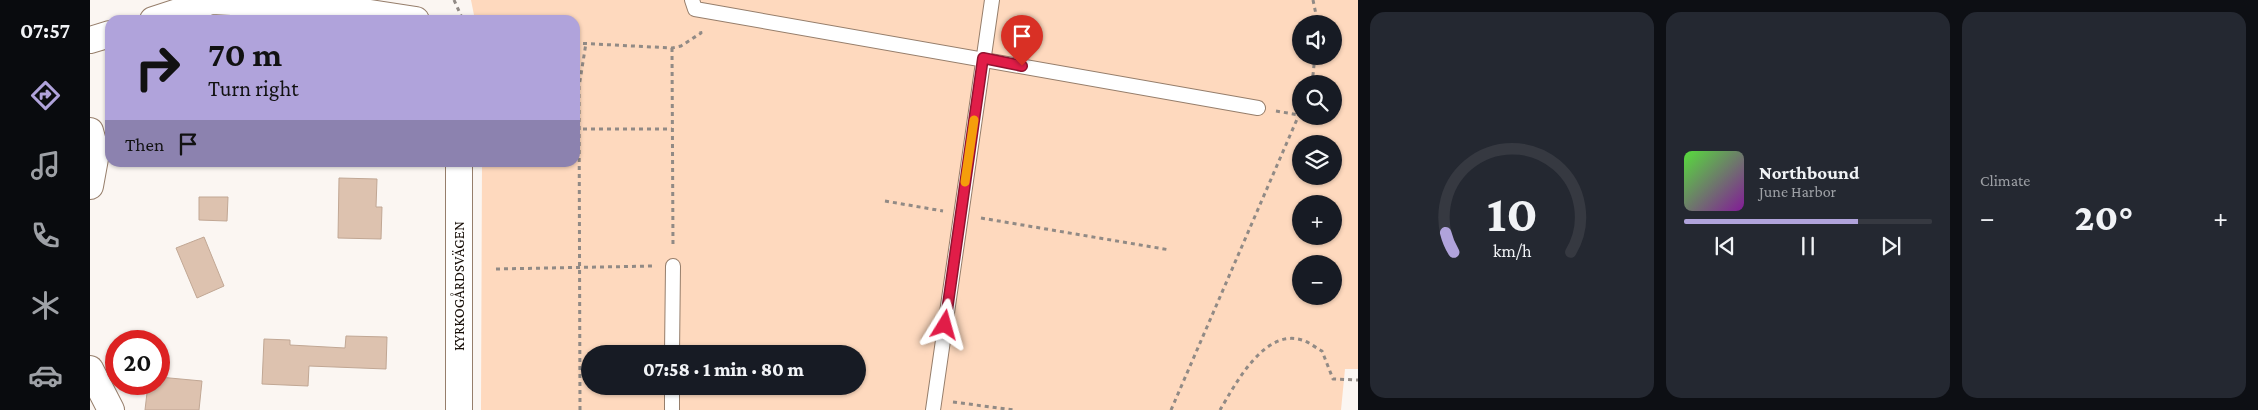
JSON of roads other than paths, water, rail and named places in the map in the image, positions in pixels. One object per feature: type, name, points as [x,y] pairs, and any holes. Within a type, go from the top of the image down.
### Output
[{"type":"street","points":[[169,15],[212,1],[330,7],[383,15]]},
{"type":"street","points":[[90,40],[105,36]]},
{"type":"street","points":[[90,131],[96,153],[90,186]]},
{"type":"street","name":"KYRKOGÅRDSVÄGEN","points":[[459,167],[459,410]]},
{"type":"street","points":[[90,369],[111,410]]},
{"type":"lane","points":[[934,405],[992,0]]},
{"type":"lane","points":[[694,4],[1258,108]]},
{"type":"lane","points":[[672,345],[673,266]]},
{"type":"lane","points":[[672,395],[672,410]]}]
